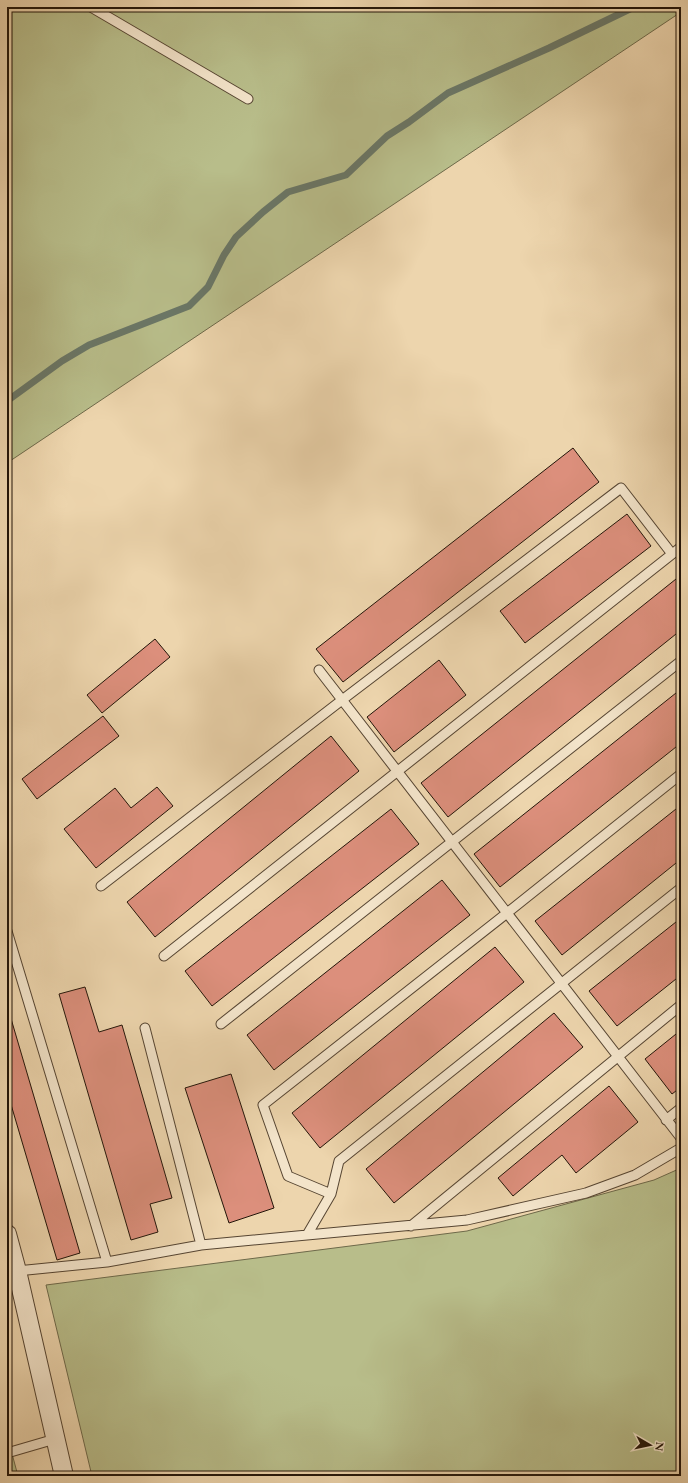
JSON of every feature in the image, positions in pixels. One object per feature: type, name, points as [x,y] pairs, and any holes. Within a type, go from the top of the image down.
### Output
[{"type":"street","points":[[7,1234],[12,1272],[64,1476]]},
{"type":"lane","points":[[91,7],[248,99]]},
{"type":"lane","points":[[101,886],[342,700],[621,488],[672,554]]},
{"type":"lane","points":[[164,956],[681,547]]},
{"type":"lane","points":[[221,1024],[681,661]]},
{"type":"lane","points":[[319,670],[681,1138]]},
{"type":"lane","points":[[331,1194],[288,1176],[263,1105],[507,914],[681,774]]},
{"type":"lane","points":[[307,1235],[331,1194],[339,1161],[681,888]]},
{"type":"lane","points":[[7,931],[106,1262]]},
{"type":"lane","points":[[411,1226],[681,1004]]},
{"type":"lane","points":[[145,1028],[200,1245]]},
{"type":"lane","points":[[666,1120],[681,1108]]},
{"type":"lane","points":[[12,1272],[106,1262],[200,1245],[467,1220],[586,1193],[635,1175],[681,1148]]},
{"type":"lane","points":[[7,1452],[55,1439]]},
{"type":"green space","points":[[7,7],[681,7],[681,12],[7,463]]},
{"type":"green space","points":[[681,1168],[681,1476],[92,1476],[46,1285],[467,1231],[654,1180]]},
{"type":"green space","points":[[7,1435],[18,1476],[7,1476]]},
{"type":"building","points":[[573,448],[599,482],[343,682],[316,649]]},
{"type":"building","points":[[627,514],[651,546],[525,643],[500,611]]},
{"type":"building","points":[[681,575],[681,630],[448,817],[421,783]]},
{"type":"building","points":[[155,639],[170,657],[102,713],[87,695]]},
{"type":"building","points":[[439,660],[466,695],[394,752],[367,717]]},
{"type":"building","points":[[681,689],[681,743],[500,887],[474,854]]},
{"type":"building","points":[[103,716],[119,736],[37,799],[22,779]]},
{"type":"building","points":[[331,736],[359,771],[155,937],[127,902]]},
{"type":"building","points":[[157,787],[173,806],[96,868],[64,829],[115,788],[131,808]]},
{"type":"building","points":[[681,805],[681,859],[562,955],[535,921]]},
{"type":"building","points":[[391,809],[419,844],[212,1006],[185,971]]},
{"type":"building","points":[[442,880],[470,915],[274,1070],[247,1035]]},
{"type":"building","points":[[681,918],[681,975],[617,1026],[589,991]]},
{"type":"building","points":[[495,947],[524,982],[320,1148],[292,1113]]},
{"type":"building","points":[[85,987],[99,1032],[122,1025],[172,1198],[150,1204],[158,1232],[131,1240],[59,994]]},
{"type":"building","points":[[7,1005],[80,1253],[57,1260],[7,1091]]},
{"type":"building","points":[[554,1013],[583,1047],[394,1203],[366,1169]]},
{"type":"building","points":[[681,1030],[681,1087],[672,1094],[645,1059]]},
{"type":"building","points":[[231,1074],[274,1208],[229,1223],[185,1088]]},
{"type":"building","points":[[609,1086],[638,1122],[576,1173],[562,1155],[513,1196],[498,1178]]},
{"type":"waterway","points":[[7,401],[62,361],[89,345],[189,306],[208,287],[224,255],[236,237],[263,212],[288,192],[346,175],[387,136],[409,122],[448,93],[549,48],[634,7]]}]
